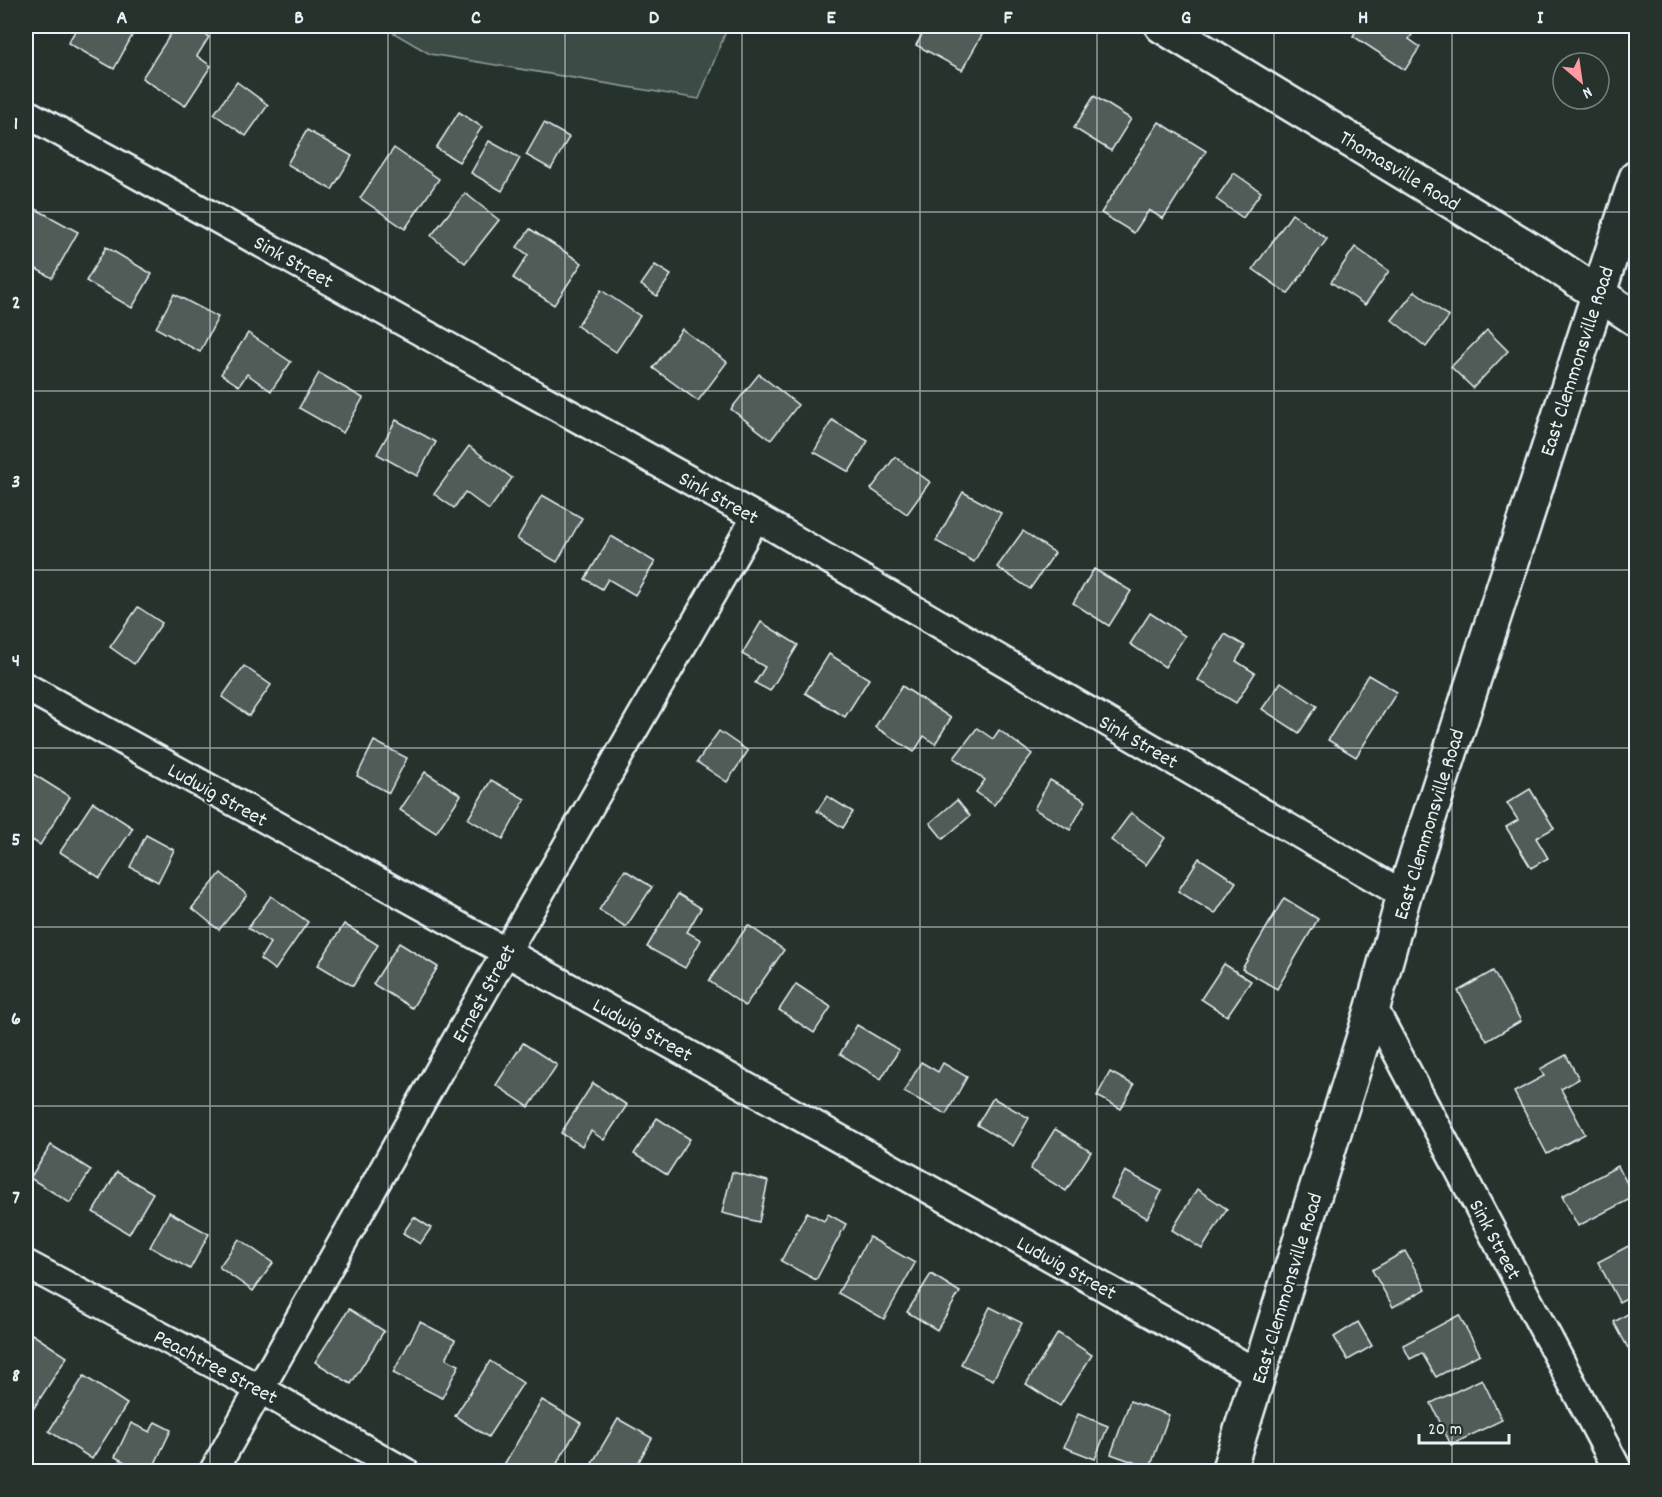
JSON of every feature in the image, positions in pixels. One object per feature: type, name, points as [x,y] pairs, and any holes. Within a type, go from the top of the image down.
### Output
[{"type":"main road","name":"Thomasville Road","points":[[1162,26],[1543,256],[1636,319]]},
{"type":"main road","name":"East Clemmonsville Road","points":[[1228,1472],[1373,1007],[1404,895],[1636,178]]},
{"type":"street","name":"Sink Street","points":[[26,113],[756,517],[1404,895]]},
{"type":"street","name":"Ernest Street","points":[[213,1472],[506,952],[756,517]]},
{"type":"street","name":"Ludwig Street","points":[[26,687],[506,952],[1259,1374]]},
{"type":"street","name":"Sink Street","points":[[1373,1007],[1619,1472]]},
{"type":"street","name":"Peachtree Street","points":[[26,1264],[260,1389],[405,1472]]},
{"type":"shaded area","points":[[382,26],[728,26],[699,99],[430,54]]},
{"type":"building","points":[[78,26],[117,26],[133,34],[114,69],[68,43]]},
{"type":"building","points":[[176,26],[190,26],[209,37],[197,56],[211,66],[185,106],[142,78]]},
{"type":"building","points":[[927,26],[987,26],[962,70],[916,45]]},
{"type":"building","points":[[1359,26],[1418,26],[1409,39],[1420,47],[1405,70],[1353,36]]},
{"type":"building","points":[[237,82],[268,105],[246,136],[214,114]]},
{"type":"building","points":[[1094,96],[1131,119],[1111,151],[1074,128]]},
{"type":"building","points":[[459,112],[482,127],[459,162],[436,148]]},
{"type":"building","points":[[1159,122],[1206,151],[1163,219],[1149,210],[1134,233],[1101,213]]},
{"type":"building","points":[[544,123],[569,137],[551,169],[526,155]]},
{"type":"building","points":[[307,130],[352,156],[332,190],[287,164]]},
{"type":"building","points":[[489,141],[520,158],[502,191],[471,173]]},
{"type":"building","points":[[394,148],[439,179],[405,229],[360,198]]},
{"type":"building","points":[[1234,173],[1261,192],[1243,218],[1216,199]]},
{"type":"building","points":[[465,193],[499,220],[465,263],[431,236]]},
{"type":"building","points":[[34,208],[78,232],[52,278],[26,263],[26,223]]},
{"type":"building","points":[[1292,214],[1327,239],[1288,294],[1253,269]]},
{"type":"building","points":[[530,229],[582,263],[554,305],[513,278],[528,255],[517,247]]},
{"type":"building","points":[[106,247],[152,274],[132,308],[86,281]]},
{"type":"building","points":[[1355,247],[1389,271],[1365,305],[1331,282]]},
{"type":"building","points":[[655,265],[671,275],[657,296],[641,285]]},
{"type":"building","points":[[601,290],[640,316],[616,352],[577,326]]},
{"type":"building","points":[[1415,291],[1449,317],[1426,347],[1392,320]]},
{"type":"building","points":[[174,294],[218,317],[200,352],[156,328]]},
{"type":"building","points":[[682,329],[727,362],[698,401],[653,368]]},
{"type":"building","points":[[1487,330],[1508,351],[1473,388],[1451,367]]},
{"type":"building","points":[[248,333],[291,362],[271,391],[247,374],[239,386],[221,374]]},
{"type":"building","points":[[319,373],[363,398],[343,433],[299,408]]},
{"type":"building","points":[[759,374],[798,405],[771,440],[731,409]]},
{"type":"building","points":[[396,420],[436,442],[417,476],[377,454]]},
{"type":"building","points":[[832,420],[868,441],[849,472],[814,452]]},
{"type":"building","points":[[469,446],[512,478],[489,510],[465,492],[454,508],[434,494]]},
{"type":"building","points":[[895,457],[930,482],[907,514],[871,489]]},
{"type":"building","points":[[963,492],[1001,513],[974,562],[936,541]]},
{"type":"building","points":[[542,495],[582,518],[557,562],[517,539]]},
{"type":"building","points":[[1023,531],[1055,553],[1030,589],[997,567]]},
{"type":"building","points":[[611,536],[655,562],[635,595],[608,579],[602,589],[585,579]]},
{"type":"building","points":[[1094,569],[1131,591],[1109,626],[1073,603]]},
{"type":"building","points":[[138,607],[162,623],[134,664],[110,647]]},
{"type":"building","points":[[1150,613],[1185,636],[1165,667],[1130,644]]},
{"type":"building","points":[[761,622],[798,645],[770,691],[755,683],[765,667],[742,654]]},
{"type":"building","points":[[1225,634],[1245,646],[1236,661],[1255,673],[1236,703],[1198,680]]},
{"type":"building","points":[[829,654],[869,679],[845,717],[805,693]]},
{"type":"building","points":[[244,666],[271,685],[249,716],[222,697]]},
{"type":"building","points":[[1368,675],[1397,692],[1356,757],[1328,740]]},
{"type":"building","points":[[1281,682],[1317,706],[1299,733],[1262,709]]},
{"type":"building","points":[[902,686],[951,718],[935,744],[924,736],[914,752],[875,727]]},
{"type":"building","points":[[977,728],[993,739],[999,730],[1032,754],[994,805],[976,792],[985,780],[954,758]]},
{"type":"building","points":[[719,731],[748,751],[727,782],[697,762]]},
{"type":"building","points":[[374,741],[407,758],[389,793],[357,776]]},
{"type":"building","points":[[30,772],[70,797],[40,845],[26,836],[26,779]]},
{"type":"building","points":[[425,772],[461,795],[436,833],[400,810]]},
{"type":"building","points":[[491,780],[525,799],[503,839],[468,819]]},
{"type":"building","points":[[1050,780],[1086,801],[1070,830],[1034,809]]},
{"type":"building","points":[[1530,789],[1554,828],[1536,838],[1548,858],[1531,868],[1506,827],[1518,820],[1507,803]]},
{"type":"building","points":[[827,796],[853,812],[843,828],[817,811]]},
{"type":"building","points":[[957,800],[970,816],[943,839],[930,823]]},
{"type":"building","points":[[93,802],[133,828],[100,878],[60,852]]},
{"type":"building","points":[[1131,813],[1165,838],[1146,865],[1111,840]]},
{"type":"building","points":[[146,835],[174,850],[158,882],[130,867]]},
{"type":"building","points":[[1199,858],[1236,882],[1215,914],[1178,891]]},
{"type":"building","points":[[625,870],[652,887],[626,927],[599,910]]},
{"type":"building","points":[[221,873],[247,895],[219,930],[192,908]]},
{"type":"building","points":[[678,894],[701,908],[687,932],[701,940],[685,968],[647,947]]},
{"type":"building","points":[[271,896],[308,922],[275,970],[260,959],[270,943],[248,928]]},
{"type":"building","points":[[1284,898],[1318,919],[1277,989],[1242,969]]},
{"type":"building","points":[[344,924],[378,945],[353,986],[318,965]]},
{"type":"building","points":[[748,925],[784,950],[745,1006],[709,981]]},
{"type":"building","points":[[399,943],[438,967],[412,1008],[373,984]]},
{"type":"building","points":[[1224,964],[1251,981],[1227,1016],[1201,999]]},
{"type":"building","points":[[1493,971],[1521,1021],[1487,1041],[1458,991]]},
{"type":"building","points":[[796,984],[831,1007],[814,1033],[779,1010]]},
{"type":"building","points":[[857,1025],[899,1050],[881,1079],[840,1054]]},
{"type":"building","points":[[523,1043],[557,1065],[529,1107],[496,1085]]},
{"type":"building","points":[[1566,1055],[1579,1079],[1561,1089],[1585,1134],[1547,1154],[1514,1092],[1544,1076],[1540,1069]]},
{"type":"building","points":[[921,1062],[938,1072],[943,1063],[967,1077],[946,1114],[904,1092]]},
{"type":"building","points":[[1110,1072],[1134,1085],[1121,1109],[1097,1096]]},
{"type":"building","points":[[593,1083],[627,1105],[604,1140],[591,1131],[582,1146],[561,1133]]},
{"type":"building","points":[[993,1098],[1029,1118],[1013,1146],[977,1125]]},
{"type":"building","points":[[657,1118],[690,1139],[667,1175],[634,1154]]},
{"type":"building","points":[[1055,1129],[1091,1152],[1066,1191],[1030,1169]]},
{"type":"building","points":[[51,1145],[91,1170],[70,1203],[30,1178]]},
{"type":"building","points":[[1618,1166],[1634,1197],[1578,1226],[1562,1196]]},
{"type":"building","points":[[1125,1171],[1162,1191],[1147,1218],[1111,1198]]},
{"type":"building","points":[[117,1172],[153,1193],[129,1234],[93,1212]]},
{"type":"building","points":[[732,1172],[768,1181],[759,1222],[722,1213]]},
{"type":"building","points":[[1197,1189],[1227,1209],[1202,1249],[1172,1230]]},
{"type":"building","points":[[169,1212],[209,1234],[190,1269],[150,1247]]},
{"type":"building","points":[[807,1212],[824,1221],[828,1214],[846,1224],[816,1280],[781,1261]]},
{"type":"building","points":[[414,1217],[431,1228],[420,1244],[403,1233]]},
{"type":"building","points":[[869,1237],[915,1263],[884,1319],[838,1293]]},
{"type":"building","points":[[239,1239],[273,1263],[253,1291],[219,1267]]},
{"type":"building","points":[[1636,1242],[1636,1293],[1619,1302],[1598,1262]]},
{"type":"building","points":[[1405,1251],[1426,1289],[1393,1307],[1372,1270]]},
{"type":"building","points":[[931,1274],[960,1292],[937,1330],[907,1312]]},
{"type":"building","points":[[990,1307],[1022,1323],[993,1380],[961,1364]]},
{"type":"building","points":[[349,1309],[384,1331],[351,1384],[315,1362]]},
{"type":"building","points":[[1636,1309],[1636,1360],[1635,1361],[1614,1322]]},
{"type":"building","points":[[1459,1315],[1480,1354],[1436,1377],[1422,1353],[1410,1359],[1403,1345]]},
{"type":"building","points":[[420,1322],[455,1340],[446,1359],[459,1365],[442,1398],[393,1373]]},
{"type":"building","points":[[1358,1322],[1372,1346],[1348,1360],[1334,1337]]},
{"type":"building","points":[[1058,1333],[1092,1355],[1060,1406],[1026,1384]]},
{"type":"building","points":[[32,1334],[67,1357],[30,1414],[26,1411],[26,1344]]},
{"type":"building","points":[[490,1361],[523,1383],[488,1437],[455,1416]]},
{"type":"building","points":[[84,1376],[127,1404],[92,1459],[49,1431]]},
{"type":"building","points":[[1482,1379],[1502,1420],[1451,1445],[1431,1403]]},
{"type":"building","points":[[542,1400],[581,1423],[552,1472],[509,1472],[502,1468]]},
{"type":"building","points":[[1130,1401],[1169,1415],[1150,1468],[1111,1454]]},
{"type":"building","points":[[1078,1414],[1108,1426],[1095,1459],[1064,1447]]},
{"type":"building","points":[[618,1419],[652,1438],[633,1472],[587,1472]]},
{"type":"building","points":[[155,1422],[171,1430],[151,1472],[144,1472],[115,1457],[131,1423],[150,1432]]}]
